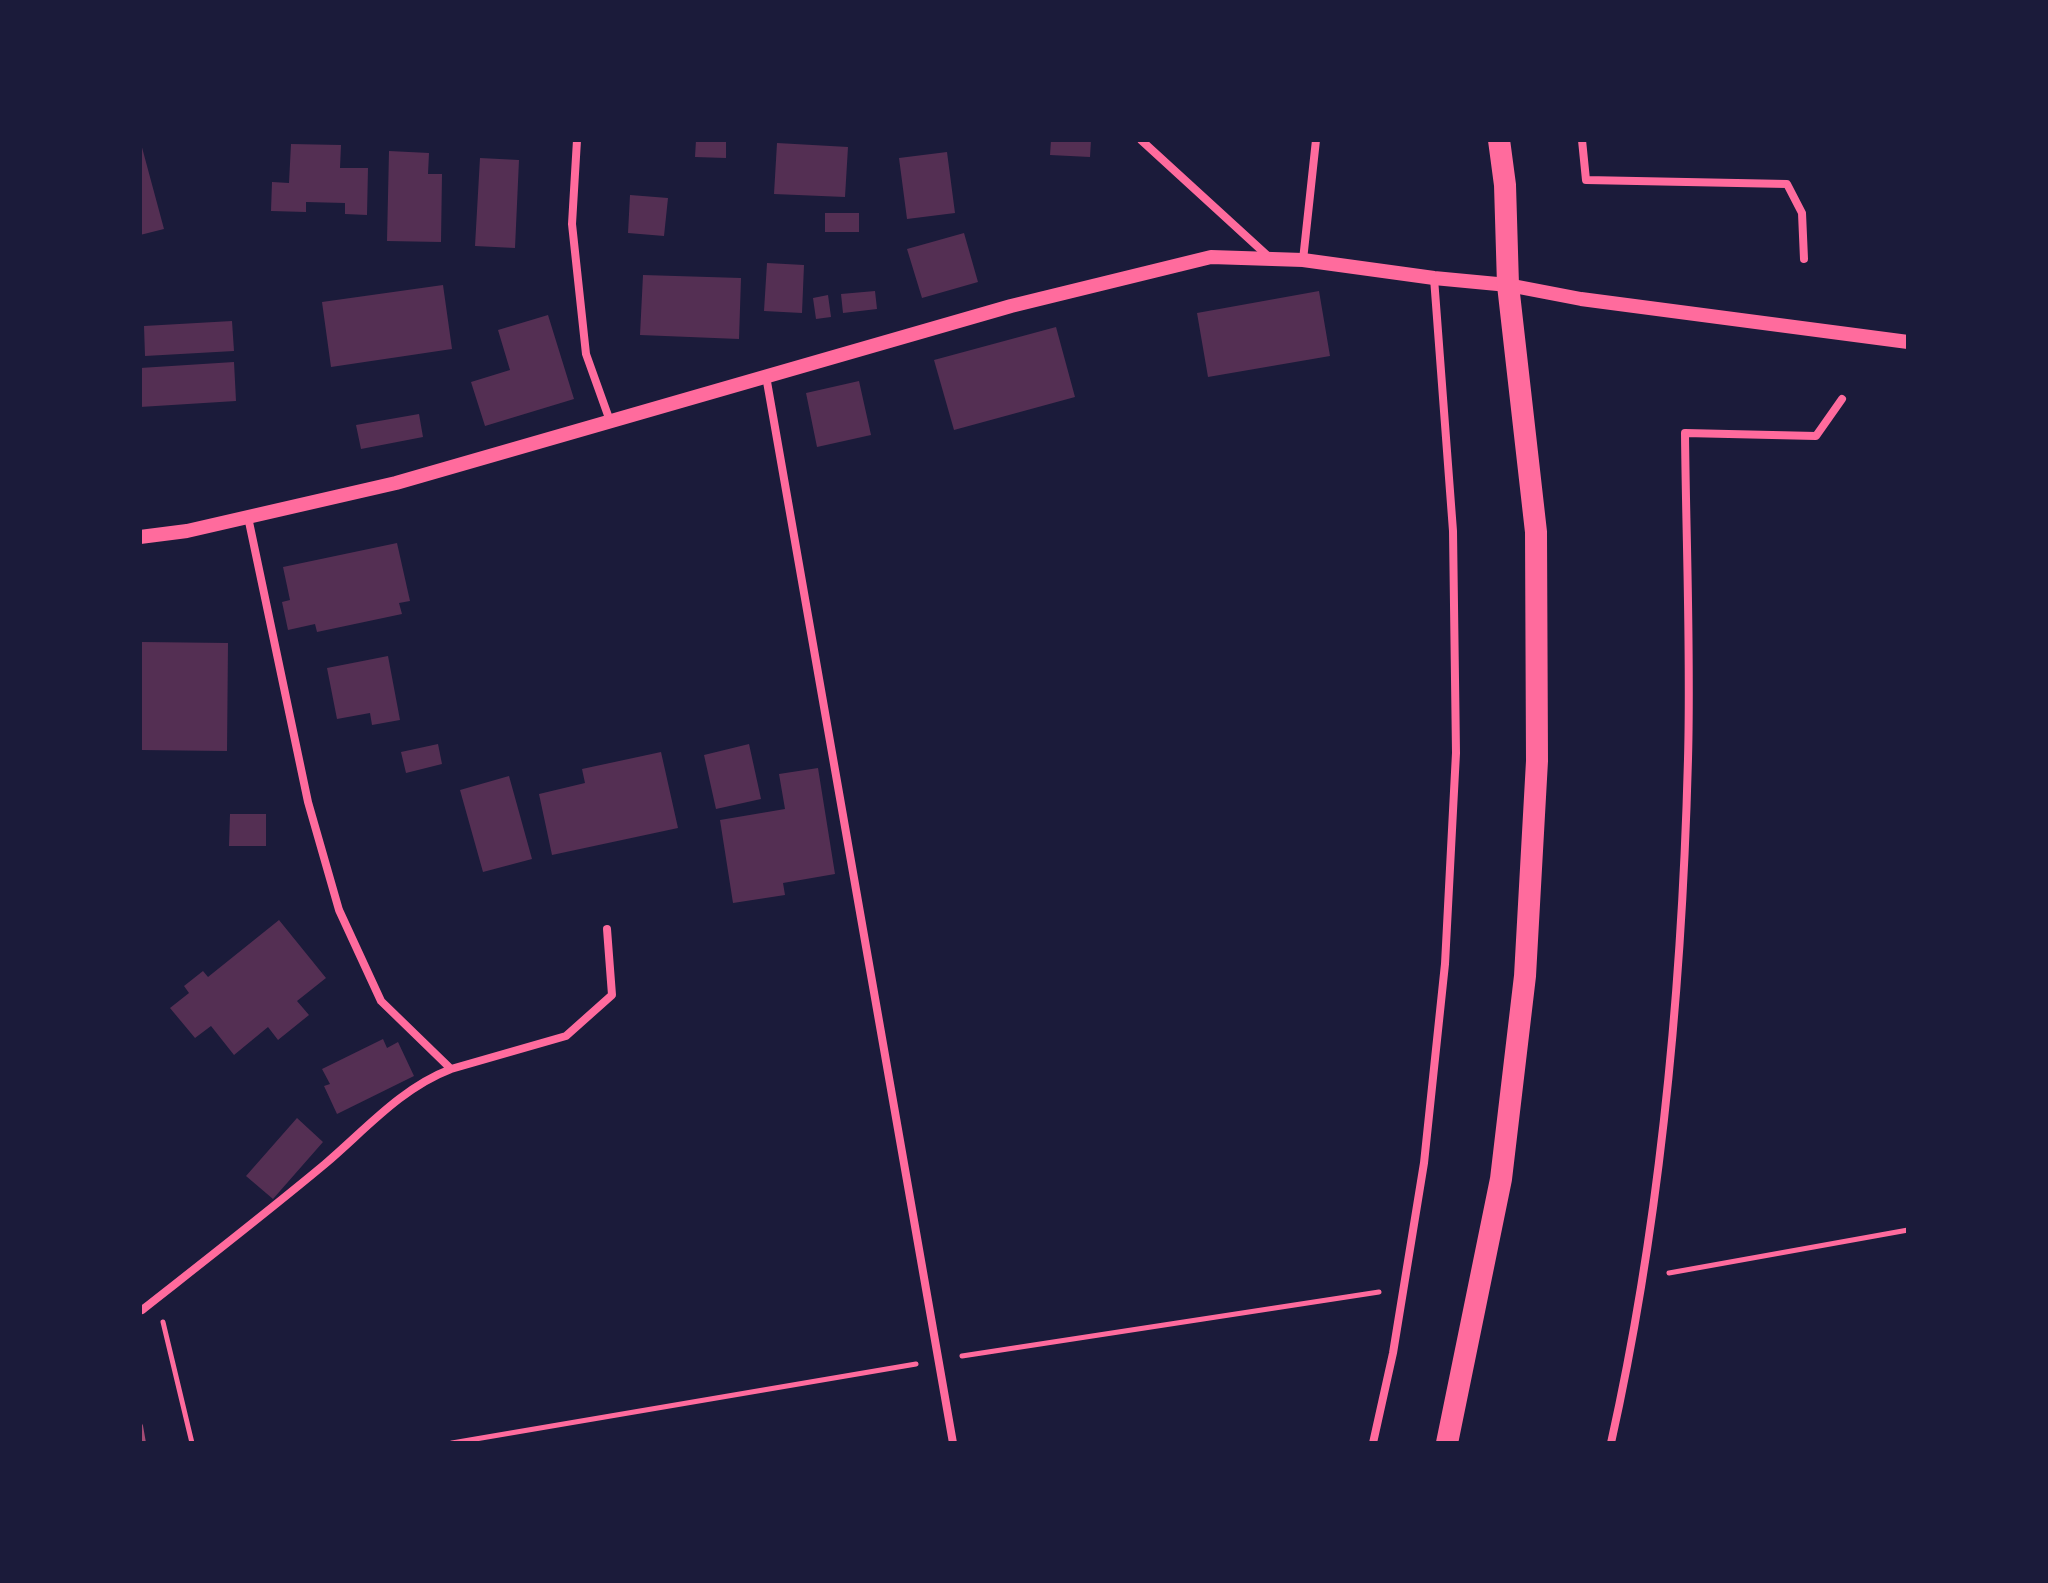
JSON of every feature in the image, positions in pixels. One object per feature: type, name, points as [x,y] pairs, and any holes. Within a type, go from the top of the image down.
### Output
[{"type":"highway","points":[[1447,1443],[1501,1179],[1525,976],[1535,792],[1536,532],[1508,285],[1505,185],[1499,140]]},
{"type":"street","points":[[577,140],[572,224],[586,354],[610,421]]},
{"type":"street","points":[[1141,140],[1270,259]]},
{"type":"street","points":[[1303,260],[1316,140]]},
{"type":"street","points":[[1582,140],[1586,180],[1787,184],[1802,213],[1804,259]]},
{"type":"street","points":[[140,537],[187,531],[396,483],[1011,306],[1211,257],[1303,260],[1508,285],[1581,299],[1908,342]]},
{"type":"street","points":[[1373,1443],[1393,1353],[1424,1163],[1447,934],[1456,753],[1453,531],[1434,278]]},
{"type":"street","points":[[766,375],[953,1443]]},
{"type":"street","points":[[1611,1443],[1654,1195],[1678,967],[1688,757],[1685,433],[1816,436],[1842,399]]},
{"type":"street","points":[[248,517],[308,802],[339,910],[381,1001],[451,1069]]},
{"type":"street","points":[[142,1310],[428,1078],[566,1036],[612,995],[607,929]]},
{"type":"path","points":[[1641,1278],[1908,1230]]},
{"type":"path","points":[[158,1297],[192,1443]]},
{"type":"building","points":[[140,140],[164,229],[140,235]]},
{"type":"building","points":[[696,140],[726,140],[726,158],[695,157]]},
{"type":"building","points":[[1051,140],[1091,140],[1090,157],[1050,155]]},
{"type":"building","points":[[777,143],[848,147],[845,197],[774,194]]},
{"type":"building","points":[[291,144],[341,145],[340,168],[368,168],[367,215],[345,214],[345,203],[306,202],[306,212],[271,211],[272,182],[289,183]]},
{"type":"building","points":[[389,151],[429,153],[428,174],[442,174],[441,242],[387,241]]},
{"type":"building","points":[[947,152],[955,213],[907,219],[899,158]]},
{"type":"building","points":[[480,158],[519,160],[515,248],[475,246]]},
{"type":"building","points":[[630,195],[668,198],[664,236],[628,233]]},
{"type":"building","points":[[825,213],[859,213],[859,232],[825,232]]},
{"type":"building","points":[[964,233],[978,282],[922,298],[907,249]]},
{"type":"building","points":[[767,263],[804,265],[802,313],[764,311]]},
{"type":"building","points":[[643,275],[741,278],[739,339],[640,335]]},
{"type":"building","points":[[443,285],[452,349],[331,367],[322,302]]},
{"type":"building","points":[[875,291],[877,309],[843,313],[841,294]]},
{"type":"building","points":[[1319,291],[1330,356],[1208,377],[1197,313]]},
{"type":"building","points":[[828,295],[831,317],[816,319],[813,298]]},
{"type":"building","points":[[548,315],[574,399],[485,426],[471,382],[510,370],[498,330]]},
{"type":"building","points":[[232,321],[234,351],[145,356],[144,326]]},
{"type":"building","points":[[1056,327],[1075,397],[954,430],[934,360]]},
{"type":"building","points":[[234,362],[236,401],[140,407],[140,368]]},
{"type":"building","points":[[859,381],[871,435],[817,447],[806,393]]},
{"type":"building","points":[[419,414],[423,437],[361,449],[356,425]]},
{"type":"building","points":[[397,543],[410,601],[399,603],[402,614],[317,632],[315,624],[288,630],[282,602],[290,600],[283,567]]},
{"type":"building","points":[[142,642],[228,643],[227,751],[141,750]]},
{"type":"building","points":[[388,656],[400,720],[372,725],[370,713],[337,719],[327,668]]},
{"type":"building","points":[[438,744],[442,764],[406,773],[401,752]]},
{"type":"building","points":[[749,744],[761,799],[716,809],[704,755]]},
{"type":"building","points":[[661,752],[678,828],[552,855],[539,794],[585,783],[582,769]]},
{"type":"building","points":[[818,768],[835,874],[783,883],[785,895],[733,903],[720,820],[785,809],[779,774]]},
{"type":"building","points":[[509,776],[532,859],[483,872],[460,790]]},
{"type":"building","points":[[230,814],[266,814],[266,846],[229,846]]},
{"type":"building","points":[[279,920],[326,978],[297,1001],[309,1015],[278,1040],[268,1027],[234,1055],[211,1026],[195,1038],[170,1008],[189,993],[184,986],[203,971],[208,977]]},
{"type":"building","points":[[383,1039],[387,1048],[398,1042],[414,1076],[337,1114],[324,1086],[330,1084],[322,1069]]},
{"type":"building","points":[[297,1118],[323,1142],[273,1199],[246,1176]]},
{"type":"railway","points":[[140,1426],[143,1443]]}]
